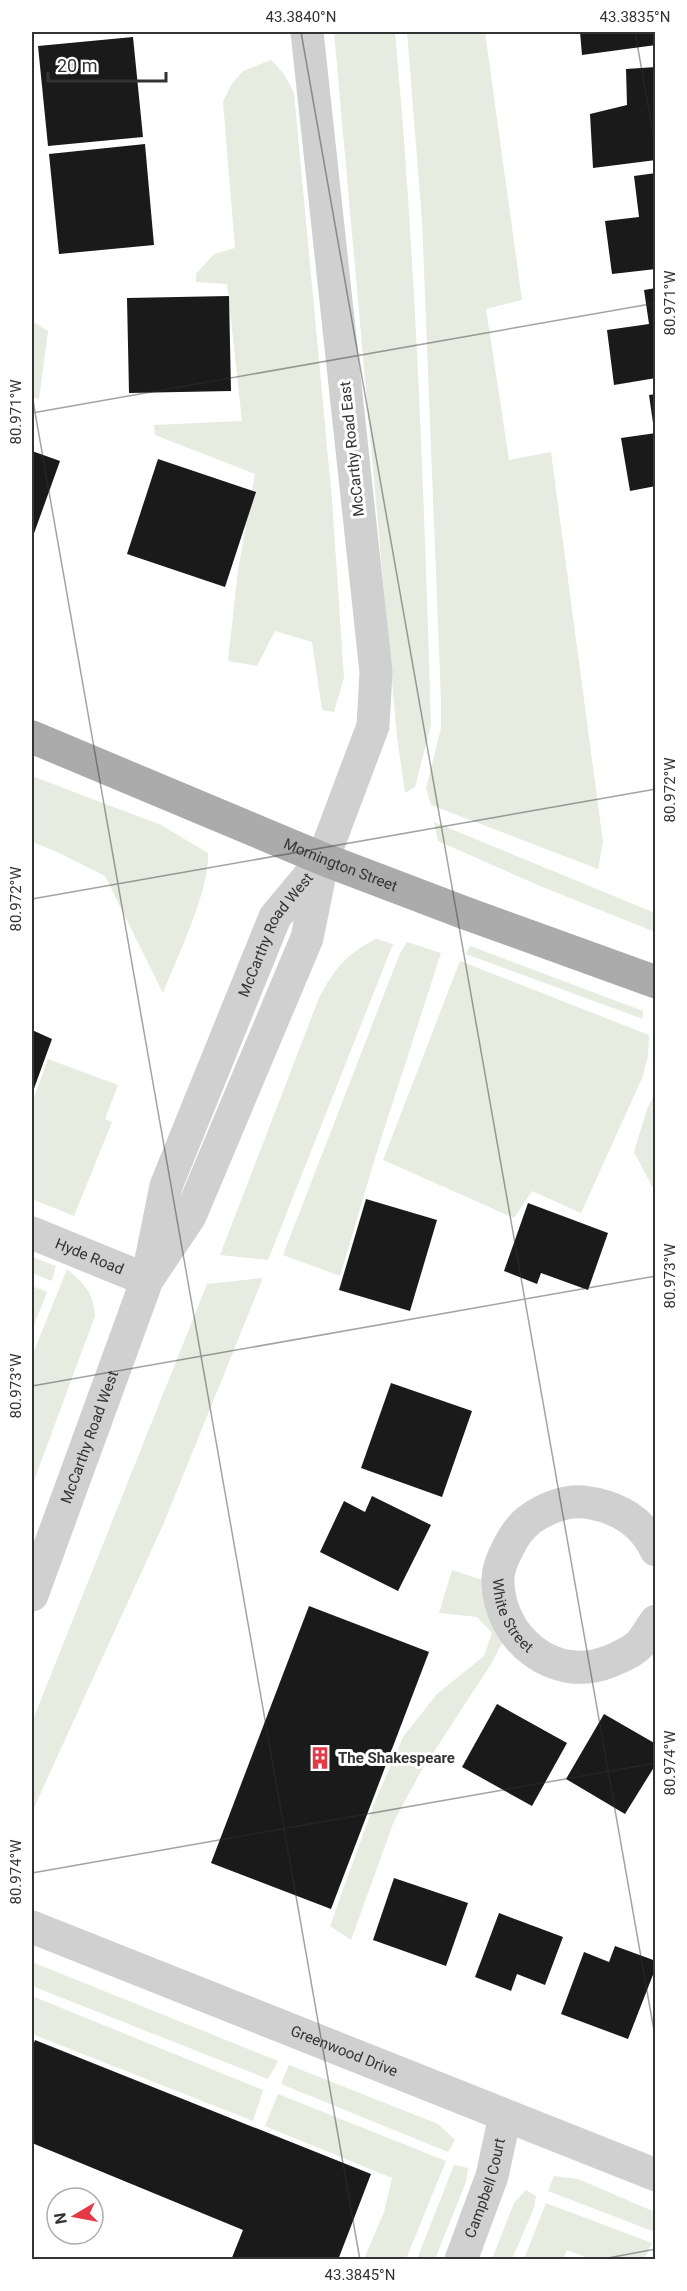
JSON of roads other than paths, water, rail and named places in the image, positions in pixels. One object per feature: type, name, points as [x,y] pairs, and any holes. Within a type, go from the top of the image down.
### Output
[{"type":"main road","name":"Mornington Street","points":[[32,737],[324,859],[465,913],[656,981]]},
{"type":"street","name":"McCarthy Road East","points":[[307,32],[376,672],[373,726],[324,859]]},
{"type":"street","name":"McCarthy Road West","points":[[32,1595],[147,1280],[190,1216],[307,938],[324,859]]},
{"type":"street","name":"Hyde Road","points":[[32,1233],[147,1280]]},
{"type":"street","name":"White Street","points":[[656,1550],[650,1538],[630,1517],[605,1504],[576,1501],[542,1510],[522,1525],[513,1537],[501,1563],[498,1583],[503,1612],[518,1638],[530,1650],[548,1660],[568,1666],[597,1666],[624,1656],[639,1644],[656,1622]]},
{"type":"street","name":"Greenwood Drive","points":[[32,1927],[656,2175]]},
{"type":"street","name":"Campbell Court","points":[[460,2259],[492,2176],[505,2116]]},
{"type":"place","name":"The Shakespeare","points":[[320,1758]]}]
